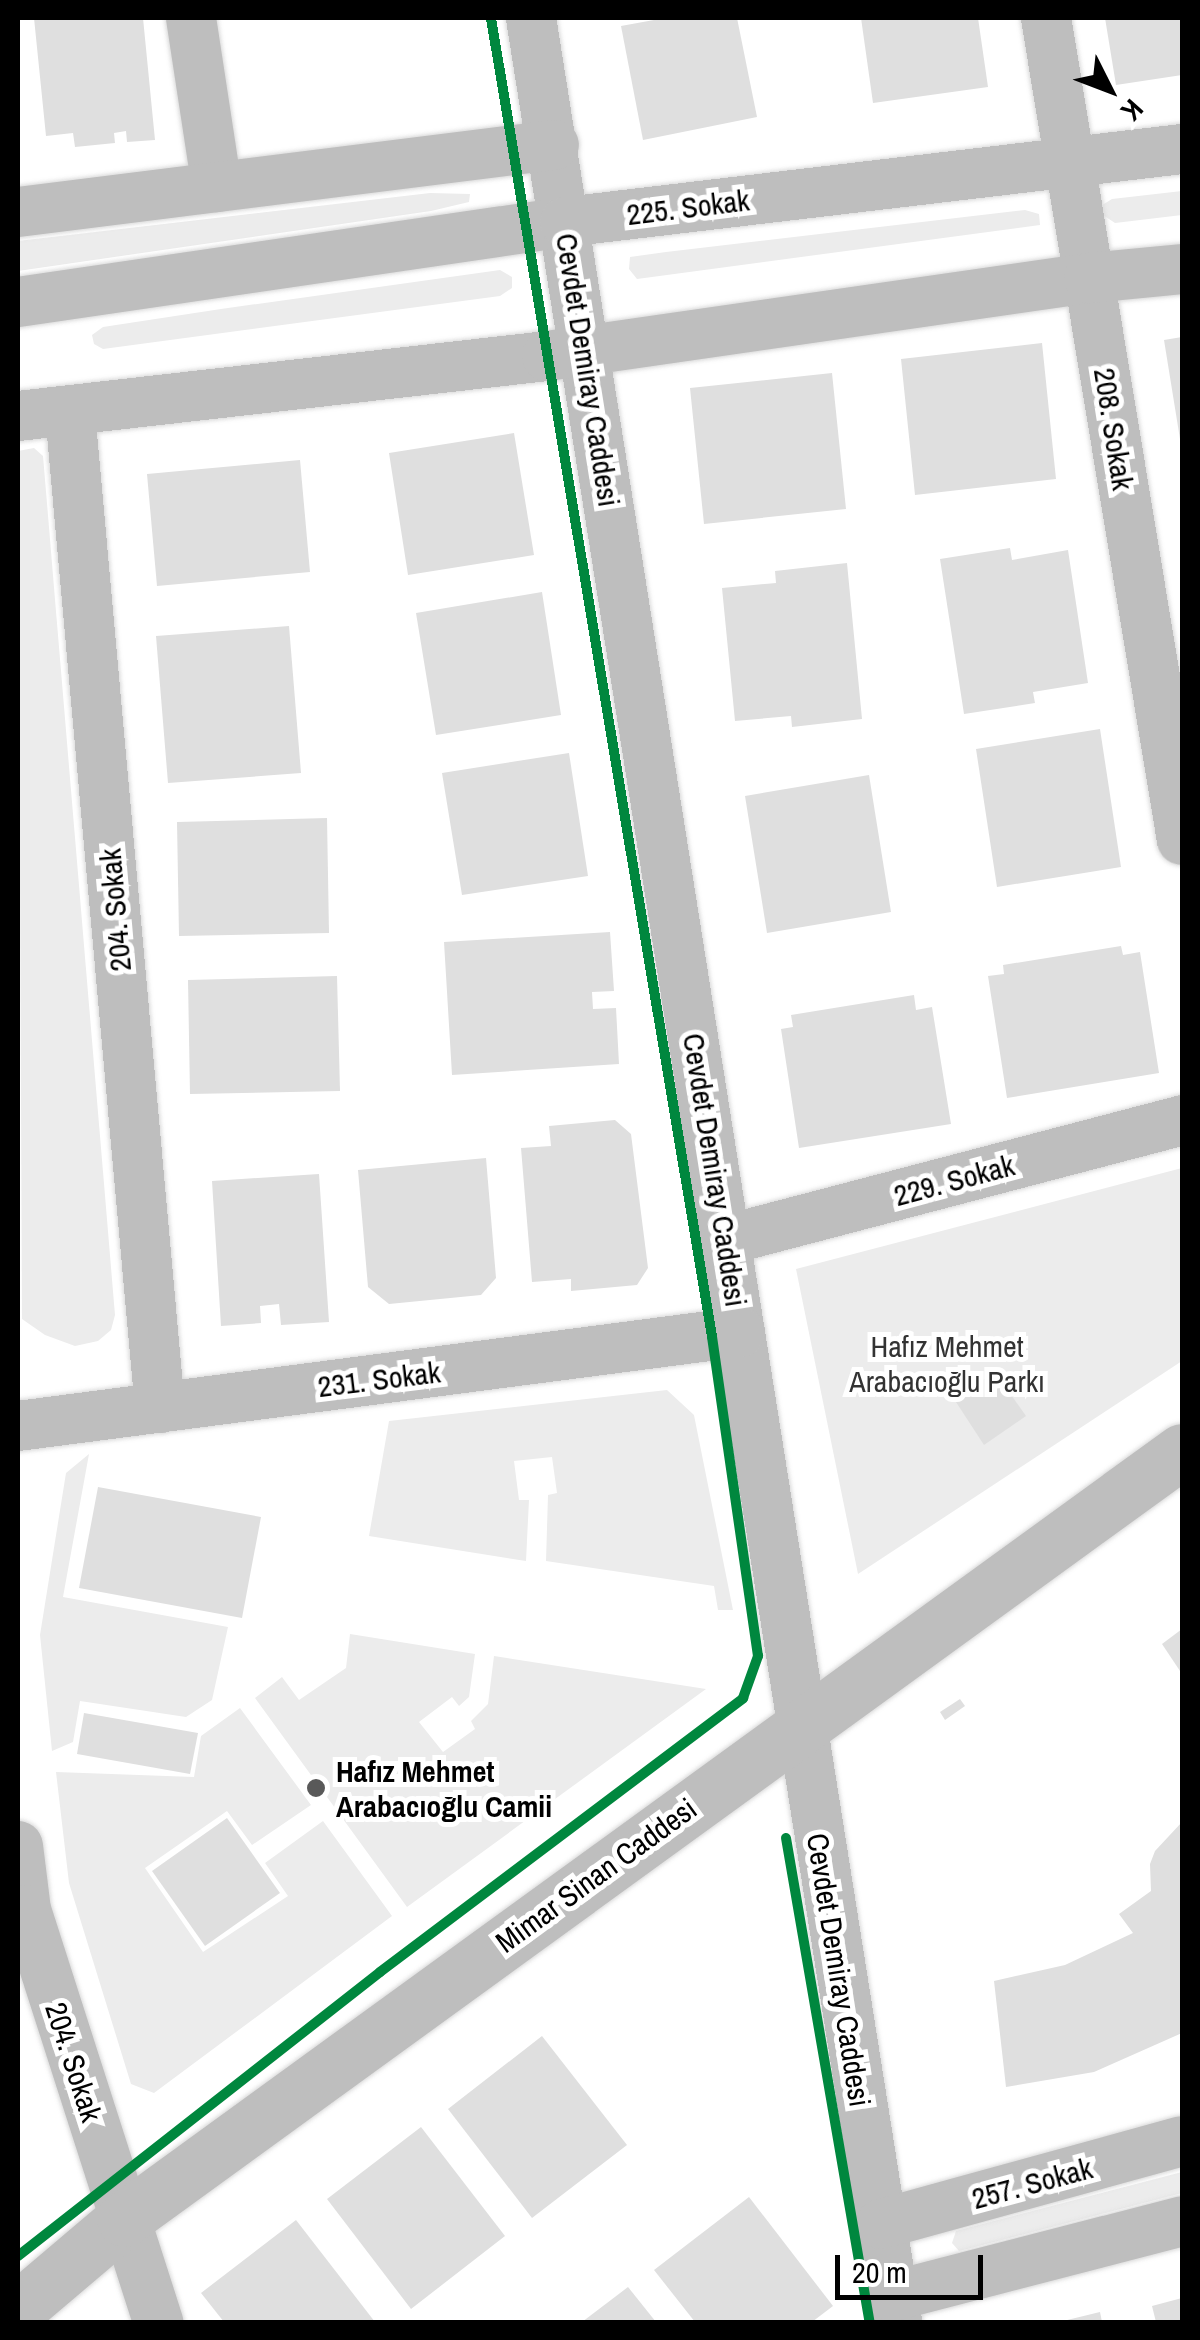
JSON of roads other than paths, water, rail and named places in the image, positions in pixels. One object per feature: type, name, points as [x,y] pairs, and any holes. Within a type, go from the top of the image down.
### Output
[{"type":"main road","name":"Mimar Sinan Caddesi","points":[[18,2308],[124,2219],[1182,1452]]},
{"type":"street","points":[[191,18],[217,187]]},
{"type":"street","name":"Cevdet Demiray Caddesi","points":[[531,18],[895,2310]]},
{"type":"street","name":"208. Sokak","points":[[1046,18],[1182,840]]},
{"type":"street","points":[[18,212],[554,144]]},
{"type":"street","name":"225. Sokak","points":[[18,302],[564,222],[1182,149]]},
{"type":"street","points":[[18,416],[586,351],[1089,278],[1182,269]]},
{"type":"street","name":"204. Sokak","points":[[70,412],[160,1408]]},
{"type":"street","name":"229. Sokak","points":[[726,1240],[1182,1120]]},
{"type":"street","name":"231. Sokak","points":[[18,1426],[740,1332]]},
{"type":"street","name":"204. Sokak","points":[[18,1846],[26,1910],[158,2322]]},
{"type":"street","name":"257. Sokak","points":[[881,2224],[1182,2142]]},
{"type":"street","points":[[895,2310],[1182,2220]]},
{"type":"place","name":"Hafız Mehmet Arabacıoğlu Camii","points":[[316,1788]]},
{"type":"park label","name":"Hafız Mehmet Arabacıoğlu Parkı","points":[[947,1363]]}]
